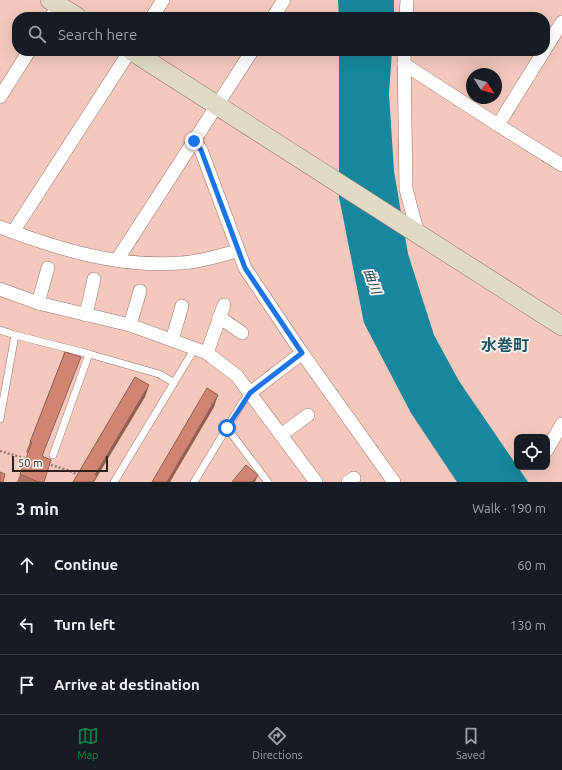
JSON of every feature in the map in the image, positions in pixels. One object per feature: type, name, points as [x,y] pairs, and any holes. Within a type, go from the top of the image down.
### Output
[{"type":"street","points":[[155,12],[163,0]]},
{"type":"street","points":[[277,12],[284,0]]},
{"type":"street","points":[[406,12],[407,0]]},
{"type":"street","points":[[53,8],[64,12]]},
{"type":"street","points":[[550,42],[562,22]]},
{"type":"street","points":[[0,97],[26,56]]},
{"type":"street","points":[[13,232],[128,56]]},
{"type":"street","points":[[139,56],[562,326]]},
{"type":"street","points":[[117,260],[249,56]]},
{"type":"street","points":[[404,56],[406,189],[413,231]]},
{"type":"street","points":[[498,125],[541,56]]},
{"type":"street","points":[[404,64],[562,165]]},
{"type":"street","points":[[194,141],[201,150],[245,268],[302,353],[394,482]]},
{"type":"street","points":[[0,227],[63,250],[117,260],[150,264],[183,263],[238,251]]},
{"type":"street","points":[[38,303],[48,268]]},
{"type":"street","points":[[86,315],[94,279]]},
{"type":"street","points":[[0,289],[38,303],[130,325],[201,351],[237,376],[316,482]]},
{"type":"street","points":[[130,325],[140,291]]},
{"type":"street","points":[[201,351],[219,317],[224,304]]},
{"type":"street","points":[[172,340],[182,306]]},
{"type":"street","points":[[219,317],[242,333]]},
{"type":"street","points":[[250,393],[302,353]]},
{"type":"street","points":[[281,435],[308,415]]},
{"type":"street","points":[[550,445],[562,424]]},
{"type":"lane","points":[[0,330],[158,374],[173,382]]},
{"type":"lane","points":[[0,419],[15,335]]},
{"type":"lane","points":[[114,482],[173,382],[201,351]]},
{"type":"lane","points":[[53,455],[90,354]]},
{"type":"lane","points":[[194,482],[250,393]]},
{"type":"lane","points":[[227,428],[268,482]]},
{"type":"path","points":[[0,451],[28,459]]},
{"type":"path","points":[[49,465],[70,471],[84,478]]},
{"type":"water","points":[[338,0],[394,0],[394,12],[339,12]]},
{"type":"water","name":"曲川","points":[[339,56],[392,56],[389,94],[394,171],[408,254],[434,335],[459,381],[514,462],[514,470],[520,470],[528,482],[457,482],[411,413],[364,323],[339,197]]},
{"type":"building","points":[[65,352],[81,357],[42,456],[51,460],[44,482],[38,482],[20,474],[32,442],[30,442]]},
{"type":"building","points":[[135,377],[149,385],[95,475],[97,476],[93,482],[73,482]]},
{"type":"building","points":[[207,388],[218,395],[167,482],[152,482]]},
{"type":"building","points":[[246,465],[258,475],[252,482],[232,482]]},
{"type":"building","points":[[0,472],[5,474],[3,482],[0,482]]},
{"type":"district","name":"水巻町","points":[[505,345]]},
{"type":"route","points":[[194,141],[201,150],[245,268],[302,353],[250,393],[227,428]]}]
